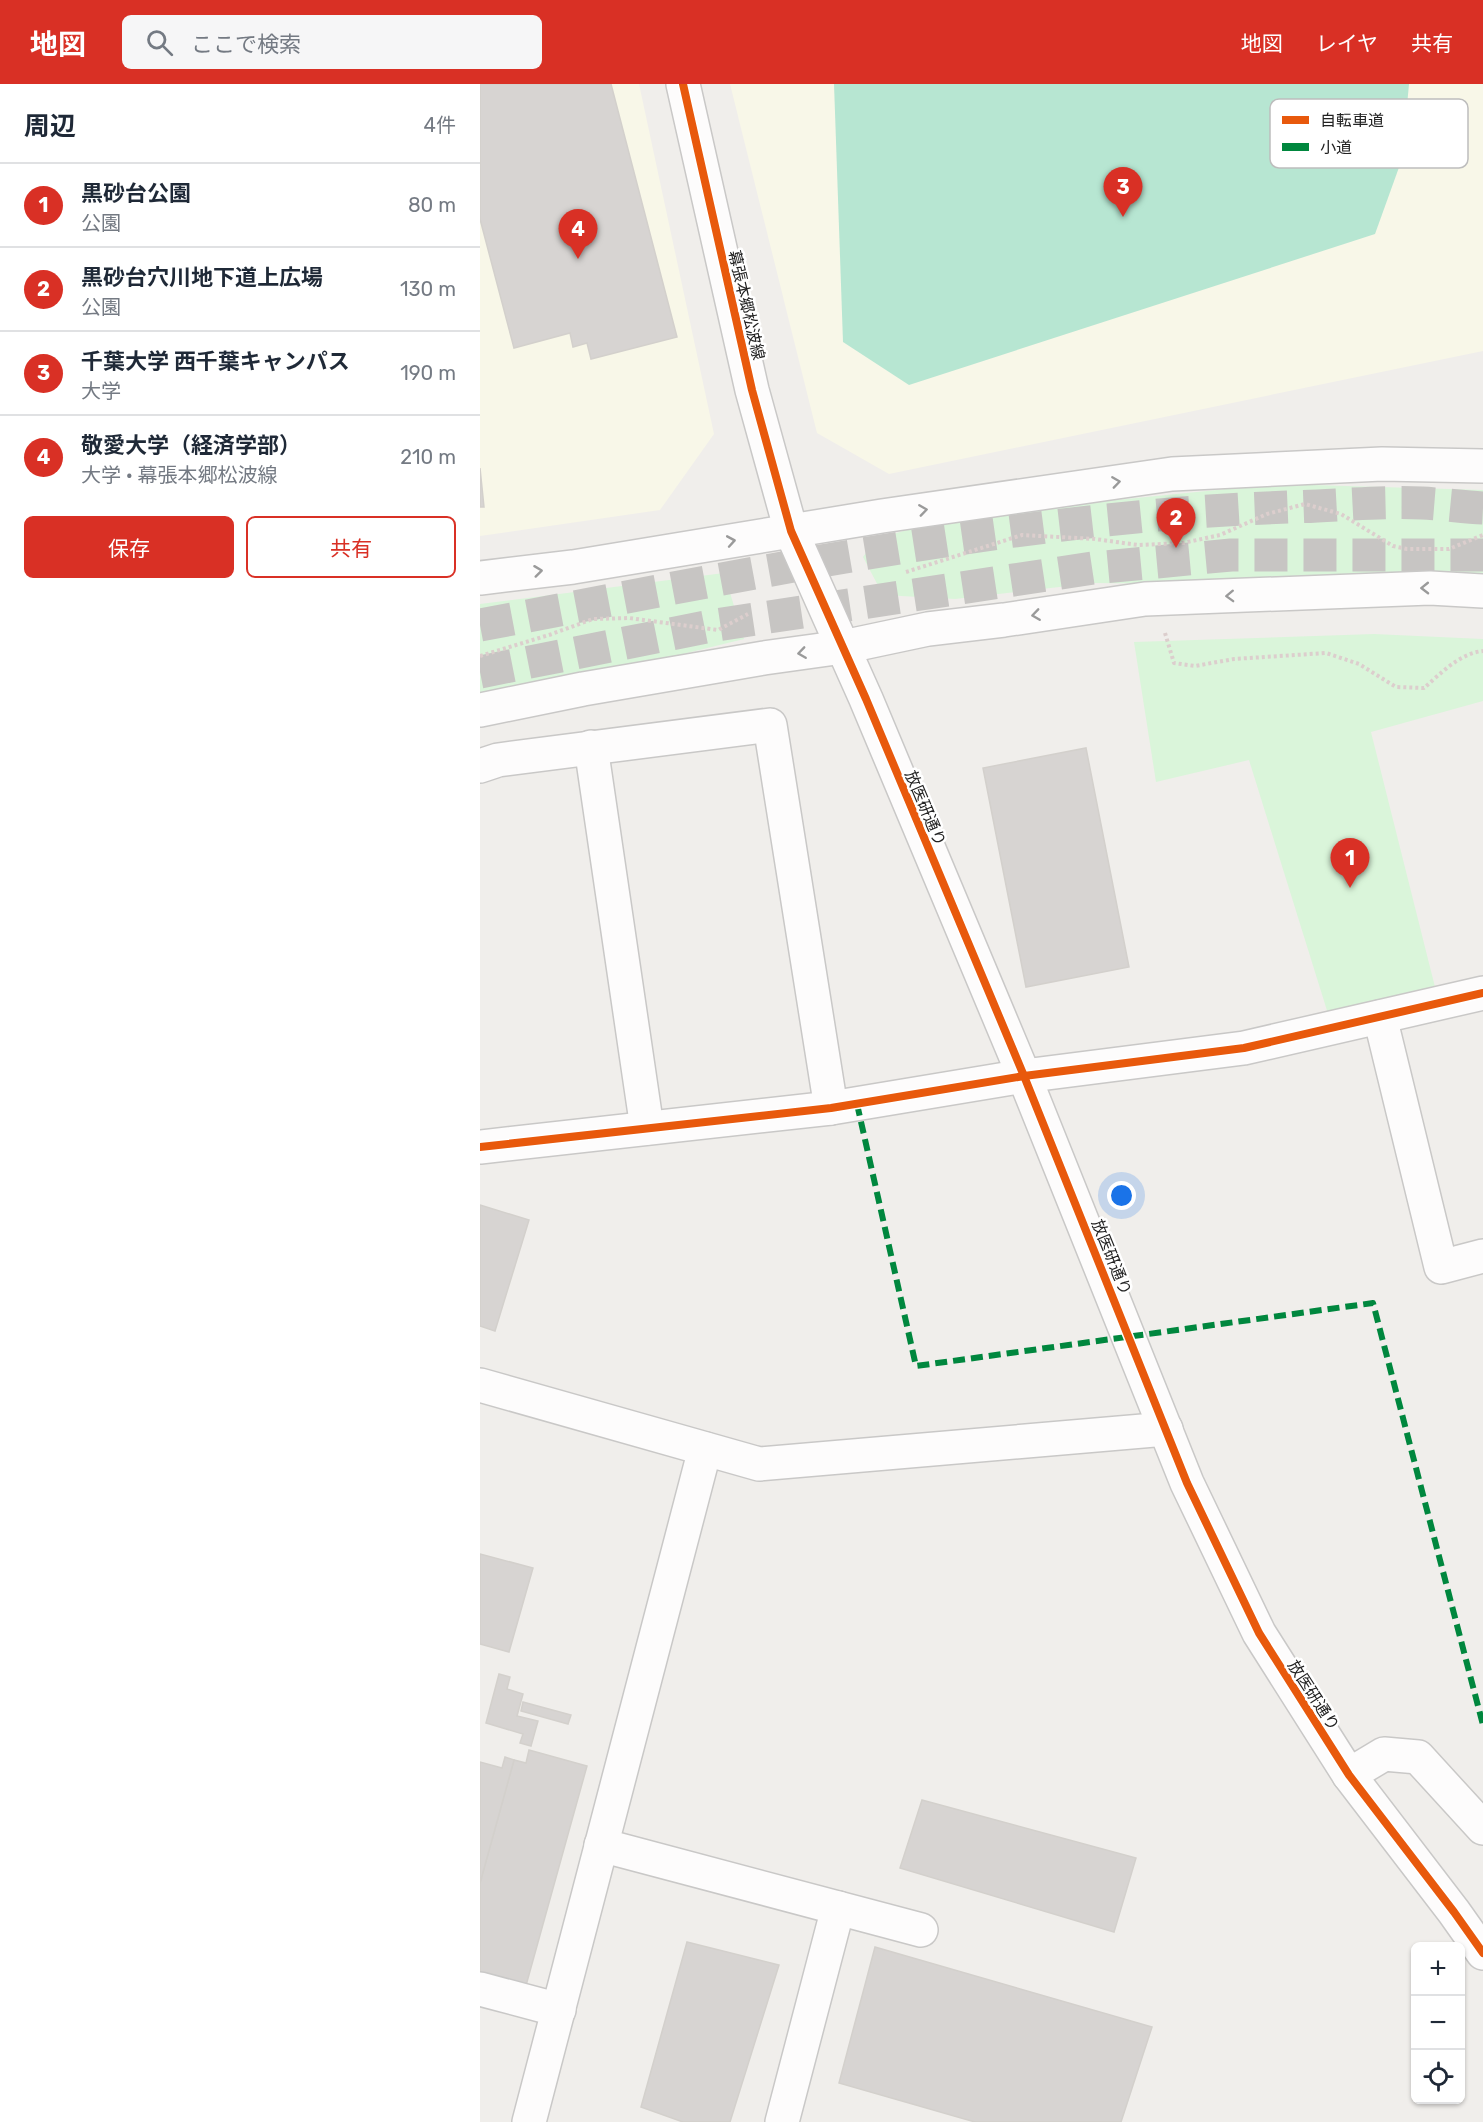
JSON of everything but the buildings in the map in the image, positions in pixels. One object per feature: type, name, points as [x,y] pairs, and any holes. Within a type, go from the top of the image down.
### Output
[{"type":"street","name":"幕張本郷松波線","points":[[683,84],[750,379],[791,531]]},
{"type":"street","points":[[480,578],[573,567],[882,516],[1172,474],[1382,464],[1483,466]]},
{"type":"street","name":"放医研通り","points":[[791,531],[843,647],[1024,1076],[1187,1483],[1259,1633],[1349,1775],[1483,1953]]},
{"type":"street","points":[[480,710],[583,689],[843,647],[928,628],[1004,620],[1145,599],[1430,588],[1483,591]]},
{"type":"street","points":[[480,766],[498,760],[770,725],[831,1108]]},
{"type":"street","points":[[591,747],[647,1128]]},
{"type":"street","points":[[480,1147],[831,1108],[1024,1076],[1244,1048],[1483,993]]},
{"type":"street","points":[[1380,1017],[1441,1267],[1483,1256]]},
{"type":"street","points":[[480,1385],[759,1464],[1166,1429]]},
{"type":"street","points":[[529,2122],[705,1449]]},
{"type":"street","points":[[1349,1775],[1384,1754],[1418,1757],[1483,1828]]},
{"type":"street","points":[[601,1845],[921,1930]]},
{"type":"street","points":[[782,2122],[838,1908]]},
{"type":"street","points":[[480,1989],[559,2010]]},
{"type":"path","points":[[906,572],[1022,536],[1095,539],[1138,545],[1183,543],[1220,535],[1267,514],[1305,504],[1341,514],[1393,546],[1407,549],[1449,549],[1483,535]]},
{"type":"path","points":[[480,656],[593,619],[628,618],[718,630],[748,614]]},
{"type":"path","points":[[1164,633],[1174,663],[1195,666],[1234,659],[1326,653],[1359,664],[1396,687],[1424,688],[1451,665],[1475,652],[1483,651]]},
{"type":"shaded area","points":[[480,84],[639,84],[714,434],[660,510],[480,536]]},
{"type":"shaded area","points":[[730,84],[1483,84],[1483,351],[889,474],[817,433]]},
{"type":"green space","points":[[834,84],[1409,84],[1408,99],[1270,99],[1270,168],[1399,168],[1375,234],[909,385],[843,342]]},
{"type":"green space","points":[[1278,484],[1483,490],[1483,580],[1094,583],[955,599],[883,595],[863,557],[876,539],[924,525],[1116,500]]},
{"type":"green space","points":[[724,573],[744,639],[480,704],[480,604]]},
{"type":"green space","points":[[1374,634],[1483,639],[1483,701],[1371,732],[1437,995],[1329,1017],[1249,760],[1156,782],[1134,642]]},
{"type":"tunnel","points":[[480,625],[782,568],[985,535],[1086,522],[1188,513],[1373,503],[1422,503],[1483,508]]},
{"type":"tunnel","points":[[480,672],[716,625],[1093,568],[1231,555],[1483,555]]},
{"type":"marked path","points":[[857,1104],[916,1366],[1373,1303],[1483,1725]]},
{"type":"cycle path","points":[[683,84],[752,390],[791,531],[866,699],[1024,1076],[1187,1483],[1259,1633],[1349,1775],[1483,1953]]},
{"type":"cycle path","points":[[480,1147],[831,1108],[1024,1076],[1244,1048],[1483,993]]},
{"type":"place","name":"千葉大学 西千葉キャンパス","points":[[1123,217]]},
{"type":"place","name":"敬愛大学（経済学部）","points":[[578,259]]},
{"type":"place","name":"黒砂台穴川地下道上広場","points":[[1176,548]]},
{"type":"place","name":"黒砂台公園","points":[[1350,888]]}]
